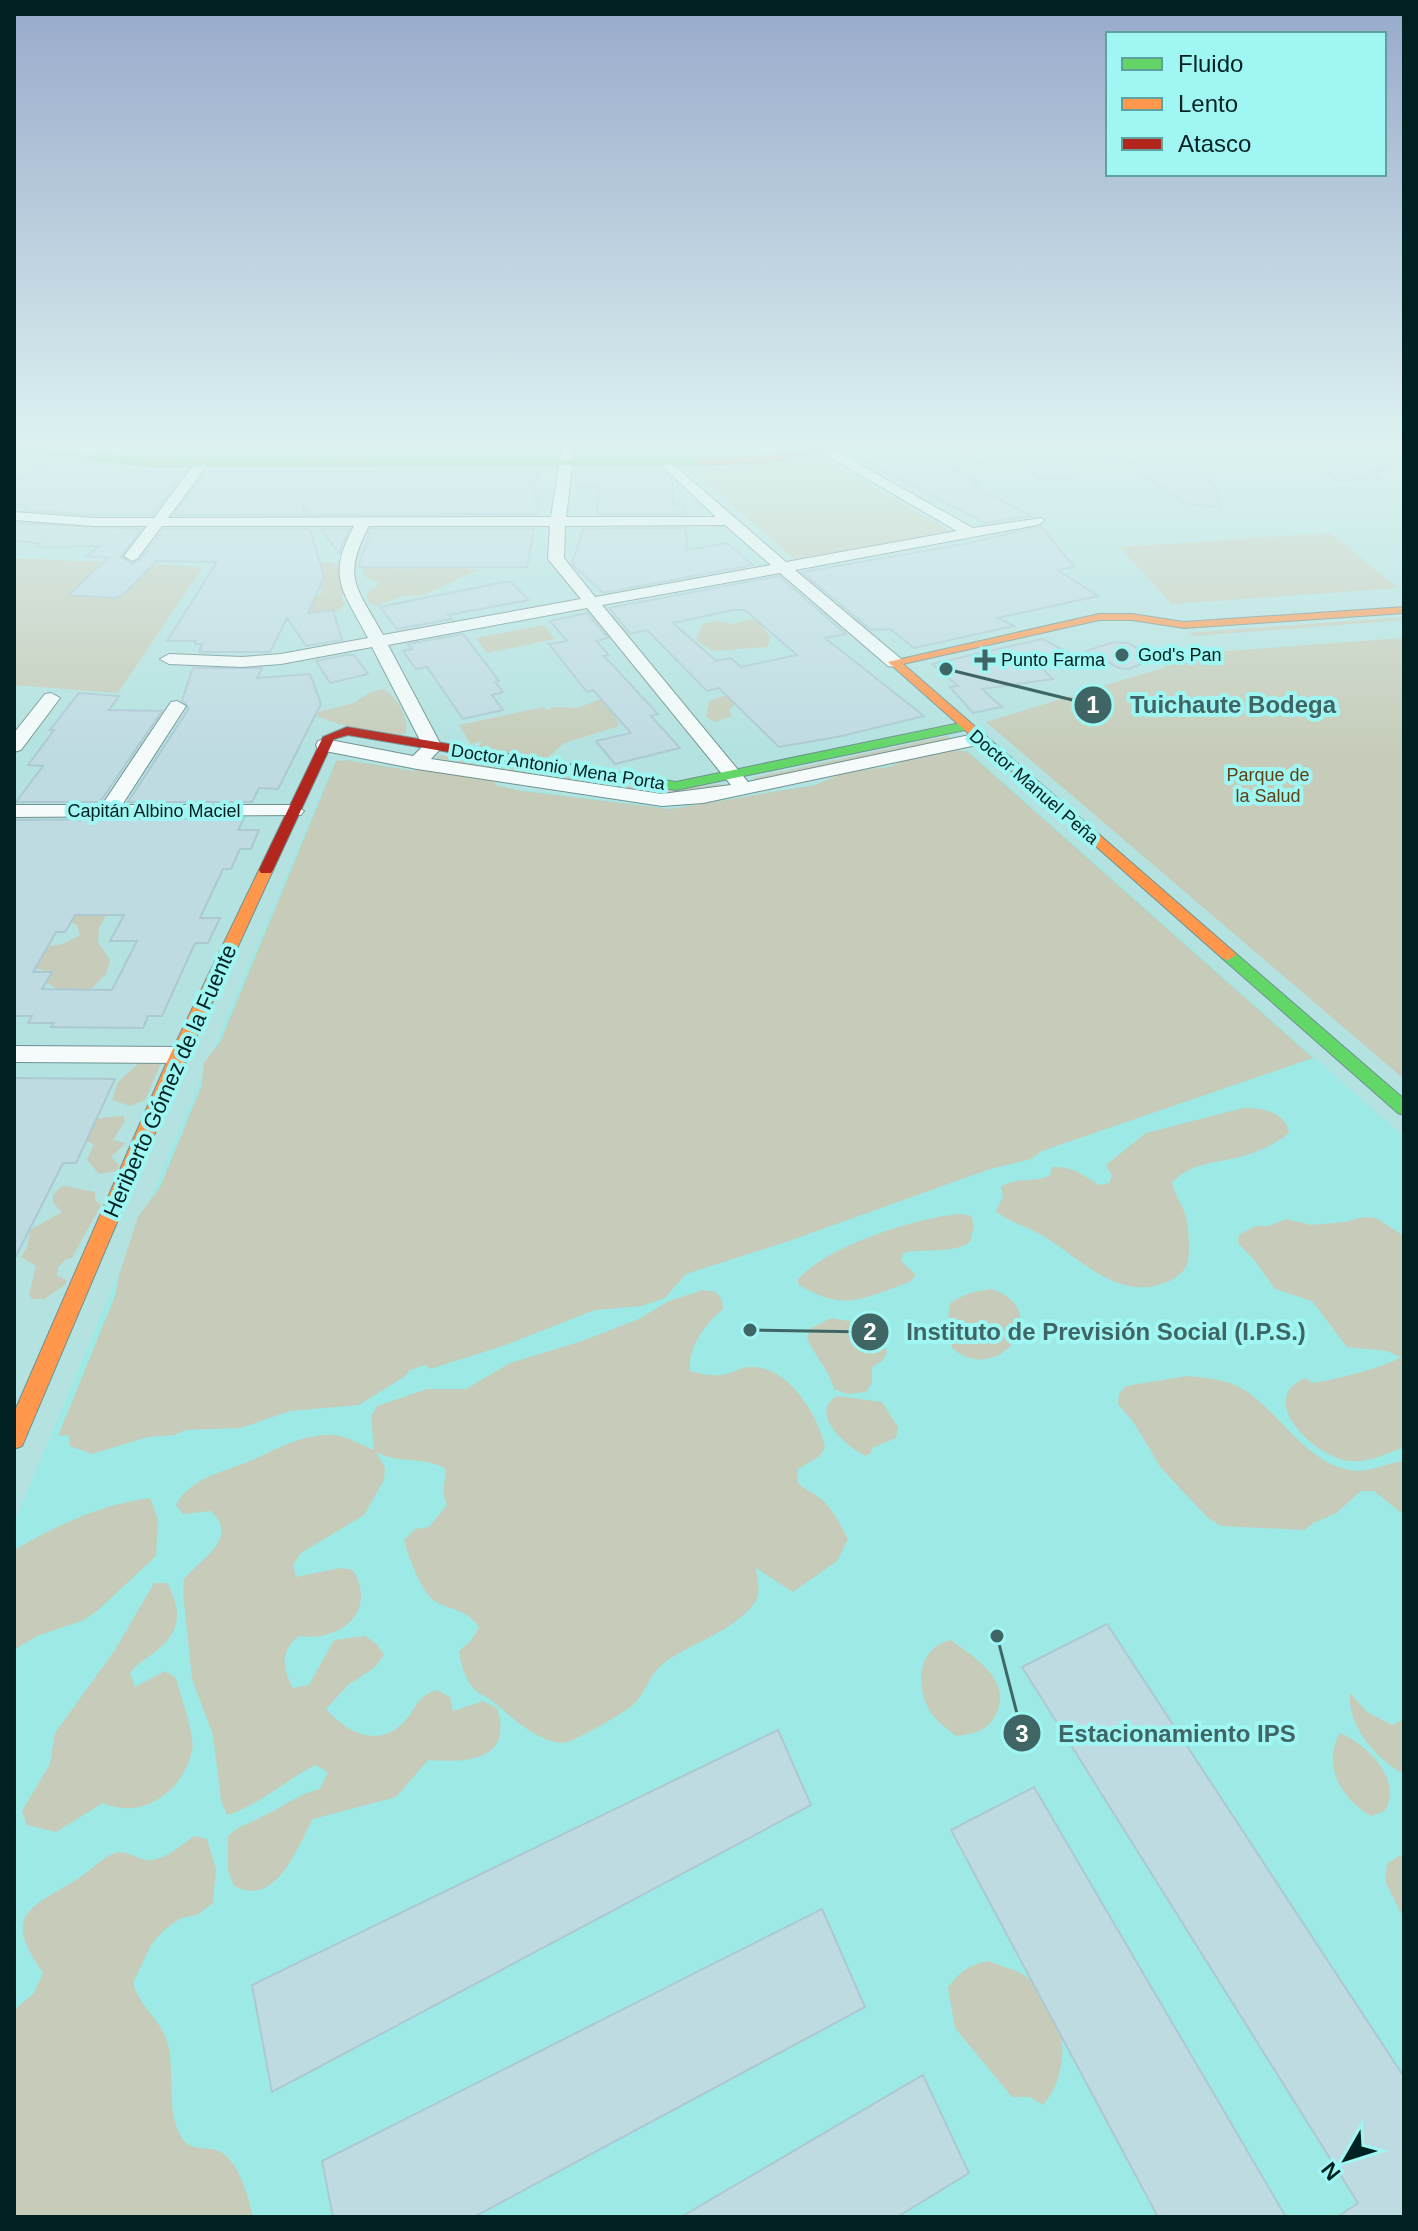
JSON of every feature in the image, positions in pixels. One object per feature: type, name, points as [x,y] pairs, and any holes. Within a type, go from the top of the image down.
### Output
[{"type":"street","points":[[132,556],[140,546]]},
{"type":"street","points":[[351,546],[345,579],[433,747],[417,763]]},
{"type":"street","points":[[557,546],[556,559],[589,603],[738,782]]},
{"type":"street","name":"Doctor Manuel Peña","points":[[758,546],[1404,1109]]},
{"type":"street","points":[[169,659],[242,662],[281,659],[898,546]]},
{"type":"street","points":[[894,662],[1085,618],[1132,617],[1184,625],[1404,610]]},
{"type":"street","points":[[1132,617],[1181,636],[1204,639],[1404,625]]},
{"type":"street","points":[[14,746],[51,698]]},
{"type":"street","points":[[108,811],[177,706]]},
{"type":"street","points":[[332,738],[417,763],[653,800],[703,797],[738,782],[972,733]]},
{"type":"street","name":"Doctor Antonio Mena Porta","points":[[332,738],[433,747],[659,786],[738,782]]},
{"type":"street","name":"Heriberto Gómez de la Fuente","points":[[14,1439],[179,1055],[294,811],[332,738]]},
{"type":"street","name":"Capitán Albino Maciel","points":[[14,811],[294,811]]},
{"type":"street","points":[[14,1054],[179,1055]]},
{"type":"shaded area","points":[[968,750],[1404,1137],[1404,2217],[14,2217],[14,1523],[334,763],[348,759],[523,790],[672,808],[795,788]]},
{"type":"green space","points":[[779,546],[866,546],[794,559]]},
{"type":"green space","points":[[1347,546],[1398,588],[1172,604],[1119,547]]},
{"type":"green space","points":[[14,558],[203,567],[118,693],[14,685]]},
{"type":"green space","points":[[331,562],[341,567],[345,594],[341,598],[345,605],[336,612],[307,616],[309,599],[320,595],[323,590],[316,588],[314,563]]},
{"type":"green space","points":[[435,565],[478,570],[423,595],[403,596],[376,606],[368,602],[367,593],[380,583],[363,576],[363,567],[409,569]]},
{"type":"green space","points":[[1404,617],[1404,620],[1193,636],[1188,633]]},
{"type":"green space","points":[[751,619],[765,624],[765,631],[771,637],[767,647],[713,651],[696,640],[703,624],[715,621],[733,624]]},
{"type":"green space","points":[[544,625],[555,639],[487,653],[476,638]]},
{"type":"green space","name":"Parque de la Salud","points":[[1404,638],[1404,1079],[986,722],[1166,667],[1159,656]]},
{"type":"green space","points":[[382,689],[401,708],[406,733],[398,736],[338,724],[317,716],[318,712],[354,703]]},
{"type":"green space","points":[[729,694],[736,703],[729,710],[732,716],[715,722],[706,717],[709,701]]},
{"type":"green space","points":[[601,699],[616,706],[615,717],[619,724],[564,743],[546,759],[478,749],[482,741],[471,744],[459,725],[544,707],[546,710],[577,708]]},
{"type":"green space","points":[[947,736],[952,739],[757,781],[752,778]]},
{"type":"green space","points":[[935,750],[967,751],[1313,1058],[1042,1151],[1031,1159],[990,1169],[789,1241],[686,1274],[665,1298],[642,1306],[595,1310],[503,1346],[430,1369],[425,1365],[410,1370],[359,1405],[290,1411],[241,1428],[185,1430],[175,1435],[148,1437],[92,1454],[70,1446],[69,1435],[58,1436],[115,1296],[138,1217],[160,1187],[201,1087],[204,1063],[220,1042],[336,761],[414,771],[420,765],[488,776],[498,786],[523,791],[671,809],[815,785],[845,772],[889,767],[909,757]]},
{"type":"green space","points":[[440,755],[659,791],[724,786],[656,795],[436,758]]},
{"type":"green space","points":[[66,913],[107,914],[99,928],[98,942],[110,960],[106,974],[89,991],[56,988],[39,976],[43,970],[33,968],[43,947],[63,944],[80,935],[77,925],[66,921]]},
{"type":"green space","points":[[162,1061],[145,1100],[130,1106],[112,1100],[118,1082],[139,1063]]},
{"type":"green space","points":[[1243,1108],[1272,1112],[1283,1120],[1289,1133],[1256,1152],[1196,1167],[1172,1183],[1186,1217],[1189,1251],[1185,1268],[1167,1282],[1149,1287],[1117,1283],[1087,1267],[1045,1237],[996,1211],[1003,1196],[1001,1187],[1007,1184],[1044,1178],[1050,1175],[1052,1167],[1071,1169],[1099,1185],[1109,1183],[1112,1176],[1106,1165],[1146,1133]]},
{"type":"green space","points":[[124,1116],[125,1121],[113,1140],[126,1143],[111,1157],[119,1164],[118,1171],[99,1174],[87,1160],[94,1144],[85,1141],[93,1119]]},
{"type":"green space","points":[[60,1187],[95,1192],[95,1200],[101,1205],[72,1258],[66,1259],[58,1267],[57,1275],[66,1280],[66,1284],[44,1299],[32,1299],[29,1295],[36,1266],[21,1257],[27,1248],[30,1230],[62,1212],[53,1203],[53,1195]]},
{"type":"green space","points":[[960,1214],[971,1216],[974,1225],[970,1242],[956,1248],[903,1253],[901,1261],[916,1275],[910,1282],[854,1300],[828,1298],[798,1284],[798,1279],[812,1267],[850,1245],[920,1221]]},
{"type":"green space","points":[[1376,1218],[1404,1236],[1404,1447],[1370,1459],[1349,1461],[1320,1449],[1295,1426],[1286,1399],[1291,1387],[1306,1378],[1313,1383],[1332,1379],[1373,1369],[1400,1357],[1387,1351],[1347,1347],[1312,1301],[1275,1289],[1238,1243],[1239,1235],[1255,1226],[1268,1226],[1286,1219],[1311,1225]]},
{"type":"green space","points":[[991,1289],[1010,1299],[1019,1312],[1020,1327],[1014,1341],[1002,1353],[987,1359],[970,1358],[952,1348],[949,1308],[951,1302],[969,1293]]},
{"type":"green space","points":[[703,1290],[716,1292],[722,1300],[723,1309],[699,1337],[692,1353],[690,1371],[717,1375],[747,1367],[764,1368],[799,1394],[816,1421],[825,1447],[820,1456],[798,1469],[797,1481],[827,1505],[848,1539],[837,1561],[793,1592],[756,1568],[757,1598],[736,1621],[664,1663],[636,1702],[624,1711],[568,1742],[559,1743],[528,1730],[472,1686],[464,1672],[459,1651],[471,1641],[479,1627],[464,1614],[431,1598],[412,1565],[404,1540],[415,1529],[429,1527],[447,1505],[443,1493],[446,1469],[376,1452],[385,1468],[384,1480],[364,1515],[301,1553],[293,1565],[296,1577],[340,1568],[353,1570],[360,1585],[358,1611],[341,1629],[314,1637],[299,1636],[293,1642],[285,1660],[289,1681],[293,1688],[309,1685],[334,1640],[365,1636],[377,1644],[384,1655],[374,1668],[348,1685],[326,1709],[343,1724],[362,1734],[382,1735],[402,1724],[420,1700],[437,1690],[450,1697],[453,1711],[483,1701],[497,1708],[499,1739],[493,1749],[471,1759],[428,1760],[396,1797],[313,1819],[284,1872],[274,1882],[263,1889],[249,1891],[234,1886],[228,1871],[228,1836],[240,1827],[320,1789],[328,1772],[315,1765],[261,1799],[227,1815],[221,1801],[213,1735],[192,1679],[183,1593],[184,1579],[215,1548],[221,1530],[219,1521],[211,1511],[183,1514],[176,1505],[182,1496],[208,1477],[305,1438],[338,1436],[374,1450],[371,1417],[377,1406],[427,1389],[466,1389],[510,1363],[582,1341],[639,1319],[669,1301]]},
{"type":"green space","points":[[831,1318],[866,1326],[883,1342],[887,1352],[882,1361],[872,1367],[872,1383],[866,1392],[847,1394],[834,1389],[807,1338],[811,1328]]},
{"type":"green space","points":[[1187,1376],[1222,1381],[1241,1388],[1318,1457],[1333,1465],[1363,1471],[1404,1461],[1404,1515],[1374,1491],[1361,1491],[1335,1514],[1313,1523],[1305,1530],[1221,1526],[1208,1518],[1161,1468],[1134,1423],[1118,1404],[1119,1394],[1126,1386]]},
{"type":"green space","points":[[837,1396],[882,1402],[898,1427],[896,1438],[872,1448],[871,1453],[865,1456],[858,1452],[841,1438],[828,1421],[826,1412],[829,1403]]},
{"type":"green space","points":[[150,1498],[158,1519],[156,1556],[84,1620],[37,1636],[14,1650],[14,1550],[79,1517]]},
{"type":"green space","points":[[154,1583],[167,1583],[172,1593],[177,1612],[175,1628],[164,1644],[130,1673],[135,1687],[165,1671],[176,1678],[193,1744],[180,1779],[159,1799],[146,1805],[118,1808],[103,1803],[56,1832],[27,1825],[22,1811],[50,1764],[55,1733],[115,1650]]},
{"type":"green space","points":[[951,1640],[988,1670],[999,1689],[1000,1700],[997,1712],[985,1728],[956,1736],[932,1714],[926,1704],[921,1681],[925,1660],[931,1651]]},
{"type":"green space","points":[[1350,1693],[1367,1712],[1392,1725],[1404,1719],[1404,1774],[1383,1760],[1365,1740],[1353,1717]]},
{"type":"green space","points":[[1340,1733],[1361,1746],[1380,1765],[1390,1787],[1385,1811],[1371,1816],[1343,1791],[1333,1758]]},
{"type":"green space","points":[[194,1836],[207,1839],[216,1869],[213,1903],[197,1915],[181,1918],[164,1930],[151,1945],[133,1983],[167,2041],[174,2116],[182,2138],[191,2146],[216,2150],[228,2157],[242,2181],[253,2217],[14,2217],[14,2010],[34,1993],[43,1973],[24,1937],[23,1924],[27,1914],[110,1855],[123,1853],[152,1860],[171,1852]]},
{"type":"green space","points":[[1404,1856],[1404,1919],[1385,1881],[1387,1864]]},
{"type":"green space","points":[[988,1961],[1024,1975],[1049,2002],[1057,2019],[1061,2037],[1060,2072],[1043,2105],[1030,2097],[1012,2097],[955,2028],[948,1988],[965,1970]]},
{"type":"building","points":[[99,546],[129,546],[121,557],[133,564],[151,546],[315,546],[324,577],[308,613],[333,610],[342,640],[306,646],[287,618],[270,652],[199,652],[202,644],[195,644],[196,641],[167,641],[217,562],[156,561],[116,598],[69,595],[108,558],[87,556]]},
{"type":"building","points":[[365,546],[531,546],[527,567],[358,567]]},
{"type":"building","points":[[578,546],[687,546],[687,550],[731,546],[753,565],[603,593],[572,564]]},
{"type":"building","points":[[952,546],[1057,546],[1074,567],[1058,570],[1098,596],[998,618],[1014,626],[914,648],[890,629],[871,630],[802,572]]},
{"type":"building","points":[[779,576],[846,634],[825,638],[924,716],[842,736],[779,747],[719,688],[707,691],[647,630],[630,634],[609,608]],"holes":[[[745,610],[797,655],[741,667],[731,658],[716,661],[673,623]]]},
{"type":"building","points":[[510,581],[529,600],[448,615],[452,619],[397,629],[380,607]]},
{"type":"building","points":[[587,613],[608,638],[596,641],[609,655],[604,656],[658,714],[651,716],[680,748],[615,764],[596,741],[631,733],[593,690],[587,692],[549,644],[567,641],[550,621]]},
{"type":"building","points":[[463,634],[499,681],[495,682],[503,692],[492,695],[503,710],[463,719],[427,667],[416,669],[403,651],[412,649],[408,644]]},
{"type":"building","points":[[1042,639],[1074,655],[1041,668],[1053,679],[982,689],[1002,707],[973,713],[950,687],[958,686],[932,664]]},
{"type":"building","name":"God's Pan","points":[[1113,642],[1128,643],[1156,658],[1129,669],[1119,668],[1087,651]]},
{"type":"building","points":[[354,655],[368,674],[330,683],[316,661]]},
{"type":"building","points":[[193,668],[262,668],[257,678],[310,674],[321,704],[278,789],[259,788],[252,802],[128,802],[189,708],[182,700]]},
{"type":"building","points":[[79,693],[119,696],[109,710],[162,711],[100,802],[16,802],[43,766],[28,765]]},
{"type":"building","points":[[244,818],[238,830],[259,830],[251,849],[240,849],[231,869],[223,869],[200,918],[220,918],[208,943],[195,943],[162,1016],[148,1016],[143,1028],[51,1027],[54,1023],[28,1023],[32,1016],[14,1016],[14,820]],"holes":[[[75,915],[124,915],[110,941],[137,941],[112,990],[42,989],[52,972],[33,972],[56,932],[65,932]]]},
{"type":"building","points":[[14,1078],[115,1079],[76,1163],[63,1163],[14,1260]]},
{"type":"building","points":[[1107,1624],[1404,2077],[1404,2217],[1337,2217],[1358,2203],[1022,1667]]},
{"type":"building","points":[[778,1730],[811,1805],[272,2092],[252,1985]]},
{"type":"building","points":[[1034,1787],[1286,2217],[1158,2217],[951,1830]]},
{"type":"building","points":[[822,1909],[865,2007],[474,2217],[333,2217],[322,2161]]},
{"type":"building","points":[[923,2075],[969,2173],[897,2217],[681,2217]]},
{"type":"traffic: fast","points":[[484,754],[676,786],[965,726]]},
{"type":"traffic: fast","points":[[1228,955],[1404,1109]]},
{"type":"traffic: slow","points":[[894,662],[1099,617],[1132,617],[1184,625],[1404,610]]},
{"type":"traffic: slow","points":[[894,662],[1228,955]]},
{"type":"traffic: slow","points":[[14,1439],[179,1055],[266,870]]},
{"type":"traffic: jam","points":[[266,870],[329,737],[347,731],[484,754]]},
{"type":"place","name":"God's Pan","points":[[1122,655]]},
{"type":"place","name":"Punto Farma","points":[[985,660]]},
{"type":"place","name":"Tuichaute Bodega","points":[[946,669]]},
{"type":"place","name":"Instituto de Previsión Social (I.P.S.)","points":[[750,1330]]},
{"type":"place","name":"Estacionamiento IPS","points":[[997,1636]]}]
